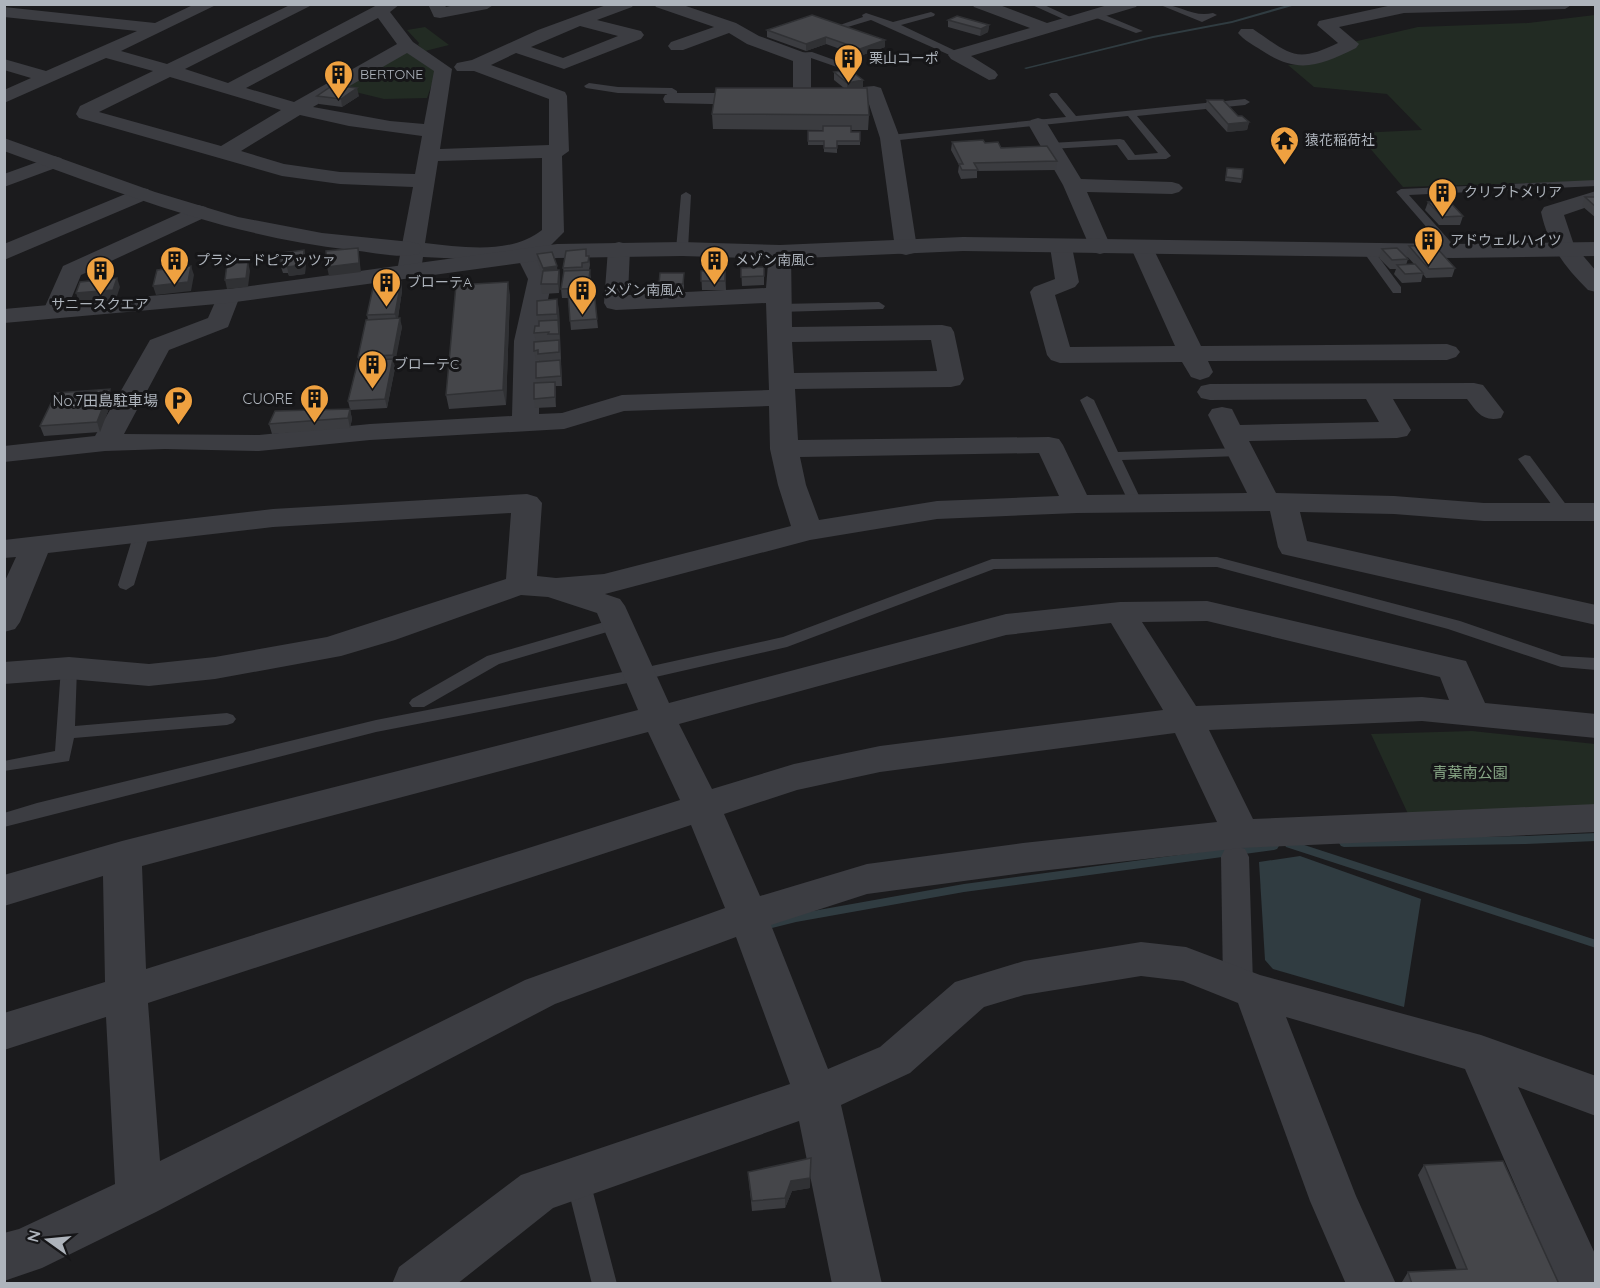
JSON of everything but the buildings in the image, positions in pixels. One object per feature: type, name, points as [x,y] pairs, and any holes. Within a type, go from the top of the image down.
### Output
[{"type":"street","points":[[4,97],[210,4]]},
{"type":"street","points":[[306,4],[87,110],[86,114],[282,170],[340,178],[423,181]]},
{"type":"street","points":[[436,4],[440,13],[487,4]]},
{"type":"street","points":[[232,88],[386,8],[407,46],[443,69],[476,65],[515,47],[626,4]]},
{"type":"street","points":[[662,4],[730,27],[753,40],[802,58],[802,98]]},
{"type":"street","points":[[980,4],[1048,29]]},
{"type":"street","points":[[1247,33],[1289,61],[1306,61],[1322,58],[1350,44],[1325,25],[1388,10],[1434,5],[1565,4]]},
{"type":"street","points":[[1434,5],[1457,24]]},
{"type":"street","points":[[1502,6],[1527,21]]},
{"type":"street","points":[[957,55],[1075,21],[1110,8]]},
{"type":"street","points":[[119,22],[139,10]]},
{"type":"street","points":[[4,12],[119,22],[159,28]]},
{"type":"street","points":[[515,47],[564,64],[635,35],[579,21]]},
{"type":"street","points":[[676,46],[730,27]]},
{"type":"street","points":[[224,153],[297,108],[407,46]]},
{"type":"street","points":[[106,52],[297,108],[373,126],[432,131]]},
{"type":"street","points":[[957,55],[989,75]]},
{"type":"street","points":[[4,64],[49,78]]},
{"type":"street","points":[[428,155],[558,151],[558,96],[476,65]]},
{"type":"street","points":[[410,260],[443,69]]},
{"type":"street","points":[[672,99],[802,98],[874,92],[890,138],[906,248]]},
{"type":"street","points":[[1038,124],[1074,185],[1100,247]]},
{"type":"street","points":[[4,144],[140,194],[198,212],[288,234],[349,243],[410,260],[619,249],[780,252],[963,244],[1142,248],[1596,251]]},
{"type":"street","points":[[4,316],[228,296],[410,260],[479,255],[527,247],[545,241],[553,232],[552,151]]},
{"type":"street","points":[[4,181],[54,162]]},
{"type":"street","points":[[1074,185],[1172,188]]},
{"type":"street","points":[[4,253],[140,194]]},
{"type":"street","points":[[1596,197],[1552,212],[1564,250],[1596,285]]},
{"type":"street","points":[[54,311],[71,271],[198,212]]},
{"type":"street","points":[[4,233],[28,242]]},
{"type":"street","points":[[1061,246],[1067,282],[1042,292],[1060,355],[1447,352]]},
{"type":"street","points":[[1142,248],[1191,355],[1235,442],[1274,502],[1293,547],[1596,615]]},
{"type":"street","points":[[619,249],[616,303],[779,301]]},
{"type":"street","points":[[780,252],[779,301],[784,449],[792,485],[808,531]]},
{"type":"street","points":[[525,423],[527,341],[540,279],[528,255]]},
{"type":"street","points":[[105,443],[159,345],[219,322],[228,296]]},
{"type":"street","points":[[4,454],[105,443],[165,441],[259,443],[370,432],[564,421],[622,403],[783,389],[951,379],[942,332],[781,335]]},
{"type":"street","points":[[1235,442],[1397,430],[1375,391]]},
{"type":"street","points":[[1210,392],[1474,391],[1491,412]]},
{"type":"street","points":[[784,449],[1049,445],[1077,504]]},
{"type":"street","points":[[4,673],[69,668],[149,675],[215,668],[329,648],[383,632],[496,591],[536,586],[603,584],[808,531],[937,510],[1077,504],[1274,502],[1394,505],[1484,512],[1596,512]]},
{"type":"street","points":[[4,549],[273,518],[527,503],[536,586]]},
{"type":"street","points":[[4,622],[36,545]]},
{"type":"street","points":[[536,586],[609,606],[618,623],[638,675],[702,806],[748,916],[816,1095],[857,1284]]},
{"type":"street","points":[[4,891],[122,856],[1006,625],[1120,612],[1207,611],[1454,669],[1471,712]]},
{"type":"street","points":[[1120,612],[1186,719],[1238,845],[1247,987],[1334,1201],[1371,1284]]},
{"type":"street","points":[[4,1032],[794,777],[880,759],[1186,719],[1422,709],[1596,726]]},
{"type":"street","points":[[4,1257],[25,1251],[139,1196],[540,992],[748,916],[867,879],[1023,858],[1238,845],[1596,818]]},
{"type":"street","points":[[122,856],[126,994],[139,1196]]},
{"type":"street","points":[[417,1284],[538,1191],[816,1095],[895,1060],[970,994],[1024,978],[1141,959],[1186,964],[1247,987],[1481,1054],[1596,1096]]},
{"type":"street","points":[[1481,1054],[1583,1284]]},
{"type":"lane","points":[[1034,4],[1075,21]]},
{"type":"lane","points":[[1162,4],[1202,19],[1213,15]]},
{"type":"lane","points":[[1110,8],[1139,31]]},
{"type":"lane","points":[[892,24],[931,14]]},
{"type":"lane","points":[[841,26],[869,16],[892,24],[957,55]]},
{"type":"lane","points":[[794,56],[812,55],[837,64]]},
{"type":"lane","points":[[589,86],[618,90],[672,91],[672,99]]},
{"type":"lane","points":[[1054,94],[1073,118]]},
{"type":"lane","points":[[890,138],[1245,102]]},
{"type":"lane","points":[[1051,146],[1120,142],[1132,158],[1166,156],[1130,113]]},
{"type":"lane","points":[[1453,251],[1401,192],[1596,183]]},
{"type":"lane","points":[[682,249],[686,195]]},
{"type":"lane","points":[[1368,250],[1397,290]]},
{"type":"lane","points":[[779,301],[879,306]]},
{"type":"lane","points":[[1087,400],[1136,504]]},
{"type":"lane","points":[[1113,456],[1235,442]]},
{"type":"lane","points":[[1525,459],[1565,513]]},
{"type":"lane","points":[[126,585],[142,533]]},
{"type":"lane","points":[[4,820],[375,726],[638,675],[787,642],[992,564],[1217,562],[1454,625],[1561,661],[1596,664]]},
{"type":"lane","points":[[418,702],[493,660],[618,623]]},
{"type":"lane","points":[[8,766],[63,756],[69,668]]},
{"type":"lane","points":[[66,733],[227,718]]},
{"type":"lane","points":[[577,1177],[605,1284]]},
{"type":"green space","points":[[1595,15],[1595,181],[1403,187],[1357,133],[1422,130],[1387,94],[1314,87],[1288,65],[1313,64],[1353,42],[1418,27],[1528,23]]},
{"type":"green space","points":[[425,27],[449,45],[425,51],[407,30]]},
{"type":"green space","points":[[406,51],[438,67],[427,98],[384,99],[339,88]]},
{"type":"green space","name":"青葉南公園","points":[[1472,731],[1595,744],[1595,810],[1409,816],[1371,734]]},
{"type":"shaded area","points":[[1300,856],[1421,899],[1404,1007],[1273,969],[1265,960],[1259,862]]},
{"type":"waterway","points":[[1026,68],[1153,37],[1232,22],[1297,4]]},
{"type":"waterway","points":[[1344,843],[1596,837]]},
{"type":"waterway","points":[[1289,844],[1596,944]]},
{"type":"waterway","points":[[772,924],[964,888],[1274,846]]},
{"type":"place","name":"栗山コーポ","points":[[848,84]]},
{"type":"place","name":"BERTONE","points":[[339,100]]},
{"type":"place","name":"猿花稲荷社","points":[[1284,166]]},
{"type":"place","name":"クリプトメリア","points":[[1443,218]]},
{"type":"place","name":"アドウェルハイツ","points":[[1429,266]]},
{"type":"place","name":"プラシードピアッツァ","points":[[175,286]]},
{"type":"place","name":"メゾン南風C","points":[[714,286]]},
{"type":"place","name":"サニースクエア","points":[[100,296]]},
{"type":"place","name":"ブローテA","points":[[386,308]]},
{"type":"place","name":"メゾン南風A","points":[[583,316]]},
{"type":"place","name":"ブローテC","points":[[373,390]]},
{"type":"place","name":"CUORE","points":[[314,424]]},
{"type":"place","name":"No.7田島駐車場","points":[[179,426]]}]
